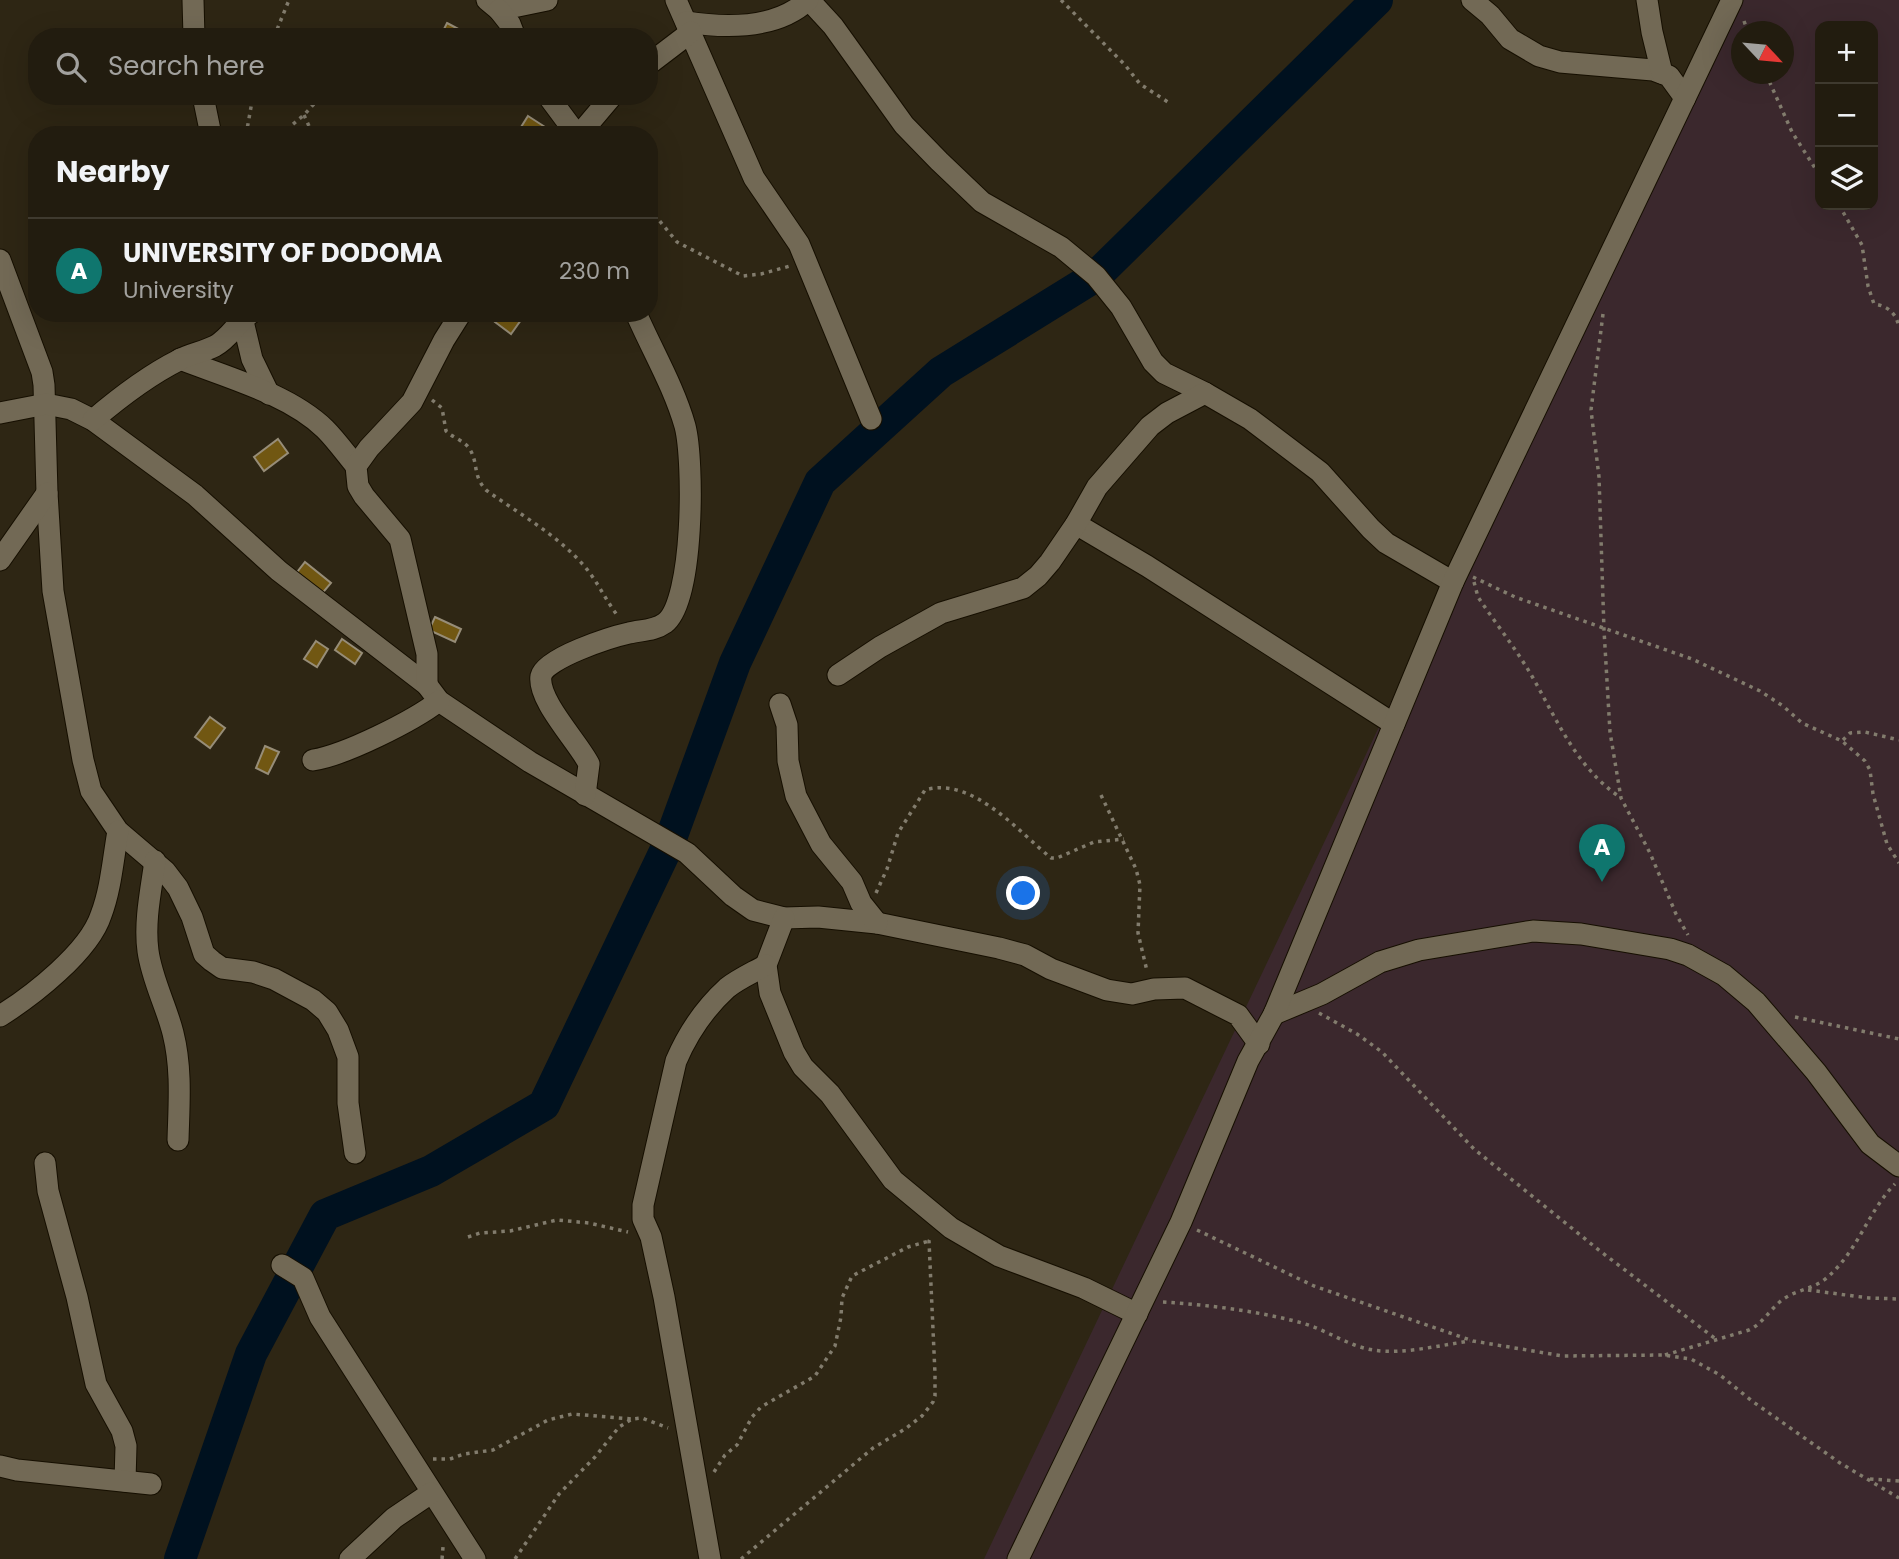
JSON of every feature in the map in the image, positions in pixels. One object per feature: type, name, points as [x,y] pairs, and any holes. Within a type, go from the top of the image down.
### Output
[{"type":"street","points":[[193,0],[194,28]]},
{"type":"street","points":[[493,5],[547,0]]},
{"type":"street","points":[[676,0],[754,178],[799,244],[871,419]]},
{"type":"street","points":[[658,55],[688,27],[770,21],[799,8],[809,0],[833,26],[904,125],[939,161],[982,202],[1061,247],[1096,276],[1121,307],[1153,362],[1164,373],[1250,419],[1320,472],[1370,529],[1386,543],[1461,576]]},
{"type":"street","points":[[1472,0],[1490,15],[1510,39],[1539,56],[1560,62],[1662,73],[1675,81],[1685,98]]},
{"type":"street","points":[[1647,0],[1662,73]]},
{"type":"street","points":[[1018,1559],[1181,1222],[1248,1061],[1274,1014],[1394,724],[1685,98],[1732,3]]},
{"type":"street","points":[[493,5],[512,28]]},
{"type":"street","points":[[205,105],[209,126]]},
{"type":"street","points":[[555,105],[571,126]]},
{"type":"street","points":[[586,126],[604,105]]},
{"type":"street","points":[[0,260],[42,372],[46,404],[47,493],[53,591],[91,791],[118,831],[155,861],[178,888],[192,917],[204,954],[222,968],[274,978],[313,1000],[327,1012],[338,1030],[348,1057],[348,1103],[355,1153]]},
{"type":"street","points":[[93,420],[140,383],[180,359],[215,345],[227,337],[239,322]]},
{"type":"street","points":[[246,322],[252,359],[269,394]]},
{"type":"street","points":[[356,466],[418,392],[455,322]]},
{"type":"street","points":[[585,795],[589,764],[545,696],[541,673],[561,658],[666,622],[676,610],[684,581],[689,544],[690,459],[685,426],[640,322]]},
{"type":"street","points":[[180,359],[269,394],[307,415],[325,429],[356,466],[358,486],[394,531],[403,551],[427,654],[433,693],[424,712],[332,755],[313,760]]},
{"type":"street","points":[[838,675],[880,647],[941,613],[1023,588],[1050,562],[1097,487],[1150,426],[1167,413],[1205,393]]},
{"type":"street","points":[[0,413],[46,404],[71,408],[93,420],[195,495],[279,571],[433,693],[530,762],[639,827],[670,841],[703,865],[733,896],[753,911],[784,918],[872,916],[1025,955],[1051,969],[1108,990],[1132,994],[1154,989],[1185,988],[1242,1018],[1259,1044]]},
{"type":"street","points":[[0,560],[47,493]]},
{"type":"street","points":[[1076,524],[1147,566],[1394,724]]},
{"type":"street","points":[[780,704],[787,725],[788,761],[796,796],[821,844],[852,882],[872,916]]},
{"type":"street","points":[[0,1016],[20,1004],[92,936],[106,899],[118,831]]},
{"type":"street","points":[[155,861],[148,911],[148,948],[153,976],[169,1016],[178,1059],[181,1089],[178,1140]]},
{"type":"street","points":[[784,918],[766,965],[770,993],[794,1052],[803,1067],[830,1094],[893,1180],[951,1228],[999,1256],[1140,1307]]},
{"type":"street","points":[[1274,1014],[1322,995],[1380,962],[1419,950],[1533,931],[1581,934],[1670,949],[1705,964],[1739,986],[1816,1072],[1870,1144],[1899,1166]]},
{"type":"street","points":[[710,1559],[664,1297],[651,1237],[643,1219],[643,1205],[676,1061],[685,1040],[697,1021],[729,986],[766,965]]},
{"type":"street","points":[[45,1163],[48,1191],[96,1384],[122,1431],[126,1446],[125,1481]]},
{"type":"street","points":[[290,1269],[307,1284],[320,1317],[475,1559]]},
{"type":"street","points":[[0,1466],[151,1485]]},
{"type":"street","points":[[350,1559],[394,1518],[431,1493]]},
{"type":"path","points":[[278,28],[289,0]]},
{"type":"path","points":[[1061,0],[1140,84],[1171,104]]},
{"type":"path","points":[[1770,84],[1792,132],[1815,168]]},
{"type":"path","points":[[248,126],[251,105]]},
{"type":"path","points":[[291,126],[313,105]]},
{"type":"path","points":[[304,115],[309,126]]},
{"type":"path","points":[[1842,210],[1862,245],[1868,286],[1874,304],[1884,305],[1897,317],[1899,327]]},
{"type":"path","points":[[658,219],[677,242],[743,276],[761,274],[806,261]]},
{"type":"path","points":[[1603,306],[1591,410],[1599,477],[1610,732],[1621,798],[1650,853],[1676,914],[1705,964]]},
{"type":"path","points":[[418,392],[442,408],[446,430],[469,449],[478,481],[495,496],[544,529],[586,567],[629,633]]},
{"type":"path","points":[[1461,576],[1604,630],[1692,659],[1760,691],[1802,723],[1842,741],[1865,761],[1870,770],[1887,844],[1899,863]]},
{"type":"path","points":[[1461,576],[1532,677],[1570,746],[1605,787],[1621,798]]},
{"type":"path","points":[[1842,741],[1850,733],[1865,732],[1899,740]]},
{"type":"path","points":[[872,916],[898,833],[925,790],[936,787],[960,790],[981,801],[1012,822],[1051,858],[1094,842],[1124,839]]},
{"type":"path","points":[[1101,795],[1136,869],[1140,885],[1138,933],[1143,960],[1154,989]]},
{"type":"path","points":[[1301,1003],[1357,1034],[1382,1052],[1474,1149],[1600,1251],[1717,1340]]},
{"type":"path","points":[[1763,1012],[1899,1039]]},
{"type":"path","points":[[1663,1355],[1758,1326],[1783,1299],[1808,1290],[1824,1280],[1850,1252],[1884,1196],[1899,1180]]},
{"type":"path","points":[[741,1559],[873,1448],[922,1416],[933,1402],[935,1374],[929,1241],[940,1219]]},
{"type":"path","points":[[468,1237],[557,1220],[589,1223],[651,1237]]},
{"type":"path","points":[[1181,1222],[1314,1286],[1473,1341],[1563,1356],[1663,1355],[1690,1359],[1713,1370],[1752,1401],[1899,1498]]},
{"type":"path","points":[[701,1506],[716,1469],[725,1455],[737,1445],[752,1417],[761,1407],[815,1376],[824,1363],[835,1346],[842,1298],[852,1276],[908,1247],[929,1241]]},
{"type":"path","points":[[1808,1290],[1899,1299]]},
{"type":"path","points":[[1140,1307],[1207,1305],[1302,1323],[1352,1344],[1388,1352],[1473,1341]]},
{"type":"path","points":[[407,1454],[436,1460],[492,1450],[548,1420],[572,1414],[642,1418],[689,1439]]},
{"type":"path","points":[[515,1559],[559,1494],[595,1457],[619,1427],[632,1419]]},
{"type":"path","points":[[1867,1478],[1899,1481]]},
{"type":"shaded area","points":[[1724,0],[1899,0],[1899,1559],[984,1559]]},
{"type":"building","points":[[528,116],[543,126],[522,126]]},
{"type":"building","points":[[495,322],[520,322],[511,334]]},
{"type":"building","points":[[278,439],[288,453],[264,471],[254,457]]},
{"type":"building","points":[[305,562],[331,583],[320,596],[294,576]]},
{"type":"building","points":[[435,617],[461,629],[455,642],[429,630]]},
{"type":"building","points":[[342,639],[362,653],[355,664],[335,650]]},
{"type":"building","points":[[316,641],[328,649],[317,667],[304,659]]},
{"type":"building","points":[[210,717],[225,728],[210,748],[195,737]]},
{"type":"building","points":[[265,746],[279,752],[268,774],[256,768]]},
{"type":"waterway","points":[[180,1559],[251,1354],[325,1215],[431,1171],[544,1105],[670,841],[735,663],[820,482],[941,372],[1096,276],[1377,0]]},
{"type":"place","name":"UNIVERSITY OF DODOMA","points":[[1602,882]]}]
